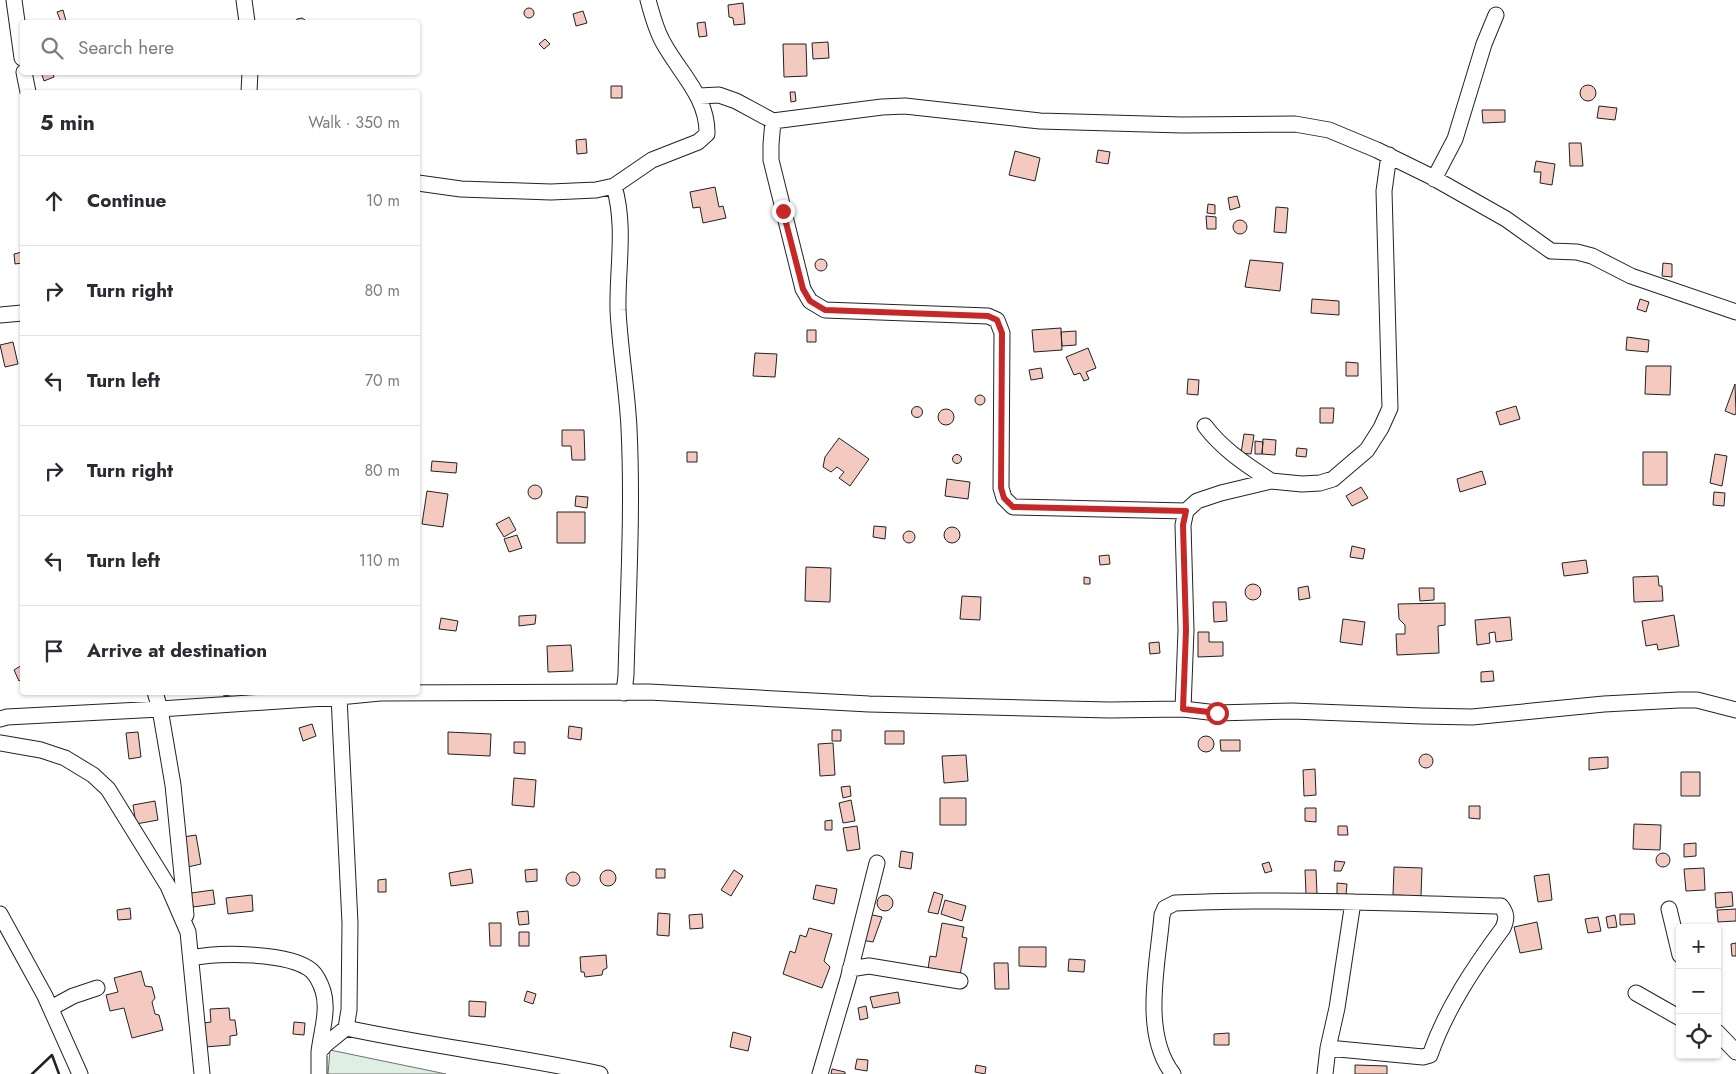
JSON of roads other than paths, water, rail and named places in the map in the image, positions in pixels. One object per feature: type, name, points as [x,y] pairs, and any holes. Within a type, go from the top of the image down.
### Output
[{"type":"street","points":[[14,0],[20,44]]},
{"type":"street","points":[[244,0],[247,20]]},
{"type":"street","points":[[420,184],[461,189],[551,192],[596,190],[614,186],[652,160],[698,142],[706,134],[707,123],[699,96],[662,42],[648,0]]},
{"type":"street","points":[[1434,179],[1454,139],[1484,44],[1496,14]]},
{"type":"street","points":[[25,75],[28,90]]},
{"type":"street","points":[[249,90],[250,75]]},
{"type":"street","points":[[699,96],[719,96],[736,102],[773,121],[882,107],[905,106],[1040,121],[1182,125],[1295,124],[1328,130],[1389,155],[1434,179],[1506,219],[1551,251],[1577,252],[1592,256],[1631,276],[1736,312]]},
{"type":"street","points":[[773,121],[771,160],[803,289],[810,301],[825,310],[988,316],[997,320],[1002,333],[1001,488],[1004,498],[1013,507],[1186,511]]},
{"type":"street","points":[[1183,709],[1186,630],[1183,525],[1186,511],[1197,501],[1271,481],[1311,484],[1333,479],[1367,450],[1381,428],[1390,408],[1384,191],[1389,155]]},
{"type":"street","points":[[614,186],[619,205],[620,222],[618,309],[629,426],[631,482],[624,693]]},
{"type":"street","points":[[0,315],[20,313]]},
{"type":"street","points":[[1205,426],[1216,440],[1245,464],[1271,481]]},
{"type":"street","points":[[420,693],[649,692],[869,704],[1109,710],[1183,709],[1217,713],[1292,711],[1472,717],[1604,704],[1679,700],[1697,700],[1736,710]]},
{"type":"street","points":[[156,695],[173,785],[192,958],[202,1074]]},
{"type":"street","points":[[0,719],[55,713],[160,709],[360,695]]},
{"type":"street","points":[[319,1052],[346,1028],[349,1010],[350,943],[339,697]]},
{"type":"street","points":[[0,743],[41,750],[65,758],[93,775],[108,789],[168,886],[188,932]]},
{"type":"street","points":[[820,1074],[850,969],[877,863]]},
{"type":"street","points":[[1173,1074],[1159,1048],[1154,1007],[1162,915],[1165,908],[1175,903],[1256,900],[1501,906],[1506,913],[1507,920],[1466,981],[1430,1055],[1423,1057],[1328,1048]]},
{"type":"street","points":[[1325,1074],[1353,902]]},
{"type":"street","points":[[1669,909],[1676,938]]},
{"type":"street","points":[[0,917],[21,951],[51,1008],[80,1074]]},
{"type":"street","points":[[192,958],[206,955],[258,956],[290,961],[311,971],[320,985],[325,1003],[319,1052],[319,1074]]},
{"type":"street","points":[[850,969],[869,966],[960,981]]},
{"type":"street","points":[[51,1008],[73,996],[97,988]]},
{"type":"street","points":[[1636,993],[1676,1016]]},
{"type":"street","points":[[346,1028],[440,1046],[544,1062],[600,1074]]},
{"type":"street","points":[[1721,1036],[1736,1052]]}]
